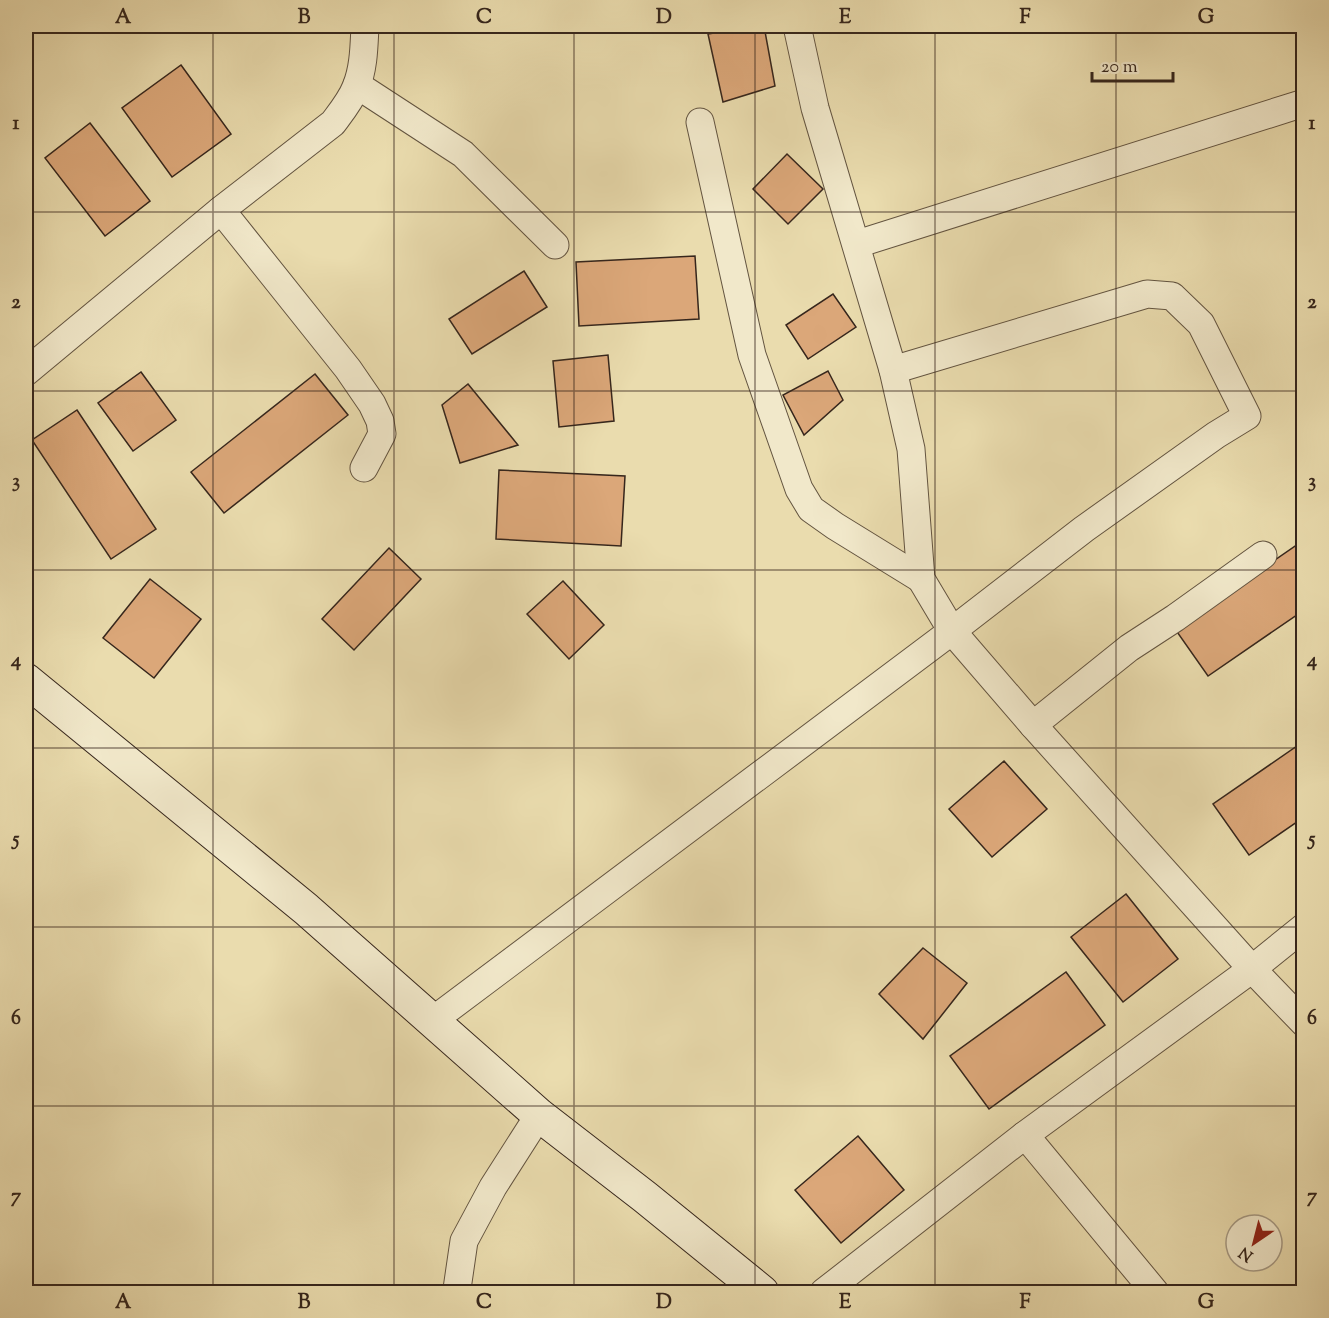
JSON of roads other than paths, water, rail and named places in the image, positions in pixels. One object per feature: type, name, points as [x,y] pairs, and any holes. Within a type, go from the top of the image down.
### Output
[{"type":"main road","points":[[26,680],[306,909],[539,1114],[762,1293]]},
{"type":"street","points":[[26,372],[221,210],[333,123],[346,106],[357,85],[363,56],[365,26]]},
{"type":"street","points":[[797,26],[815,108],[893,370],[911,449],[921,579],[951,631],[1252,969],[1304,1023]]},
{"type":"street","points":[[357,85],[463,154],[555,245]]},
{"type":"street","points":[[857,244],[1304,103]]},
{"type":"street","points":[[700,122],[752,355],[799,489],[812,509],[835,526],[921,579]]},
{"type":"street","points":[[221,210],[348,369],[372,404],[380,421],[382,434],[364,468]]},
{"type":"street","points":[[432,1021],[1083,529],[1216,435],[1247,416],[1201,324],[1173,297],[1147,294],[893,370]]},
{"type":"street","points":[[1033,725],[1129,648],[1263,555]]},
{"type":"street","points":[[825,1293],[1025,1135],[1252,969],[1304,927]]},
{"type":"street","points":[[458,1293],[464,1241],[539,1114]]},
{"type":"street","points":[[1025,1135],[1155,1293]]}]
